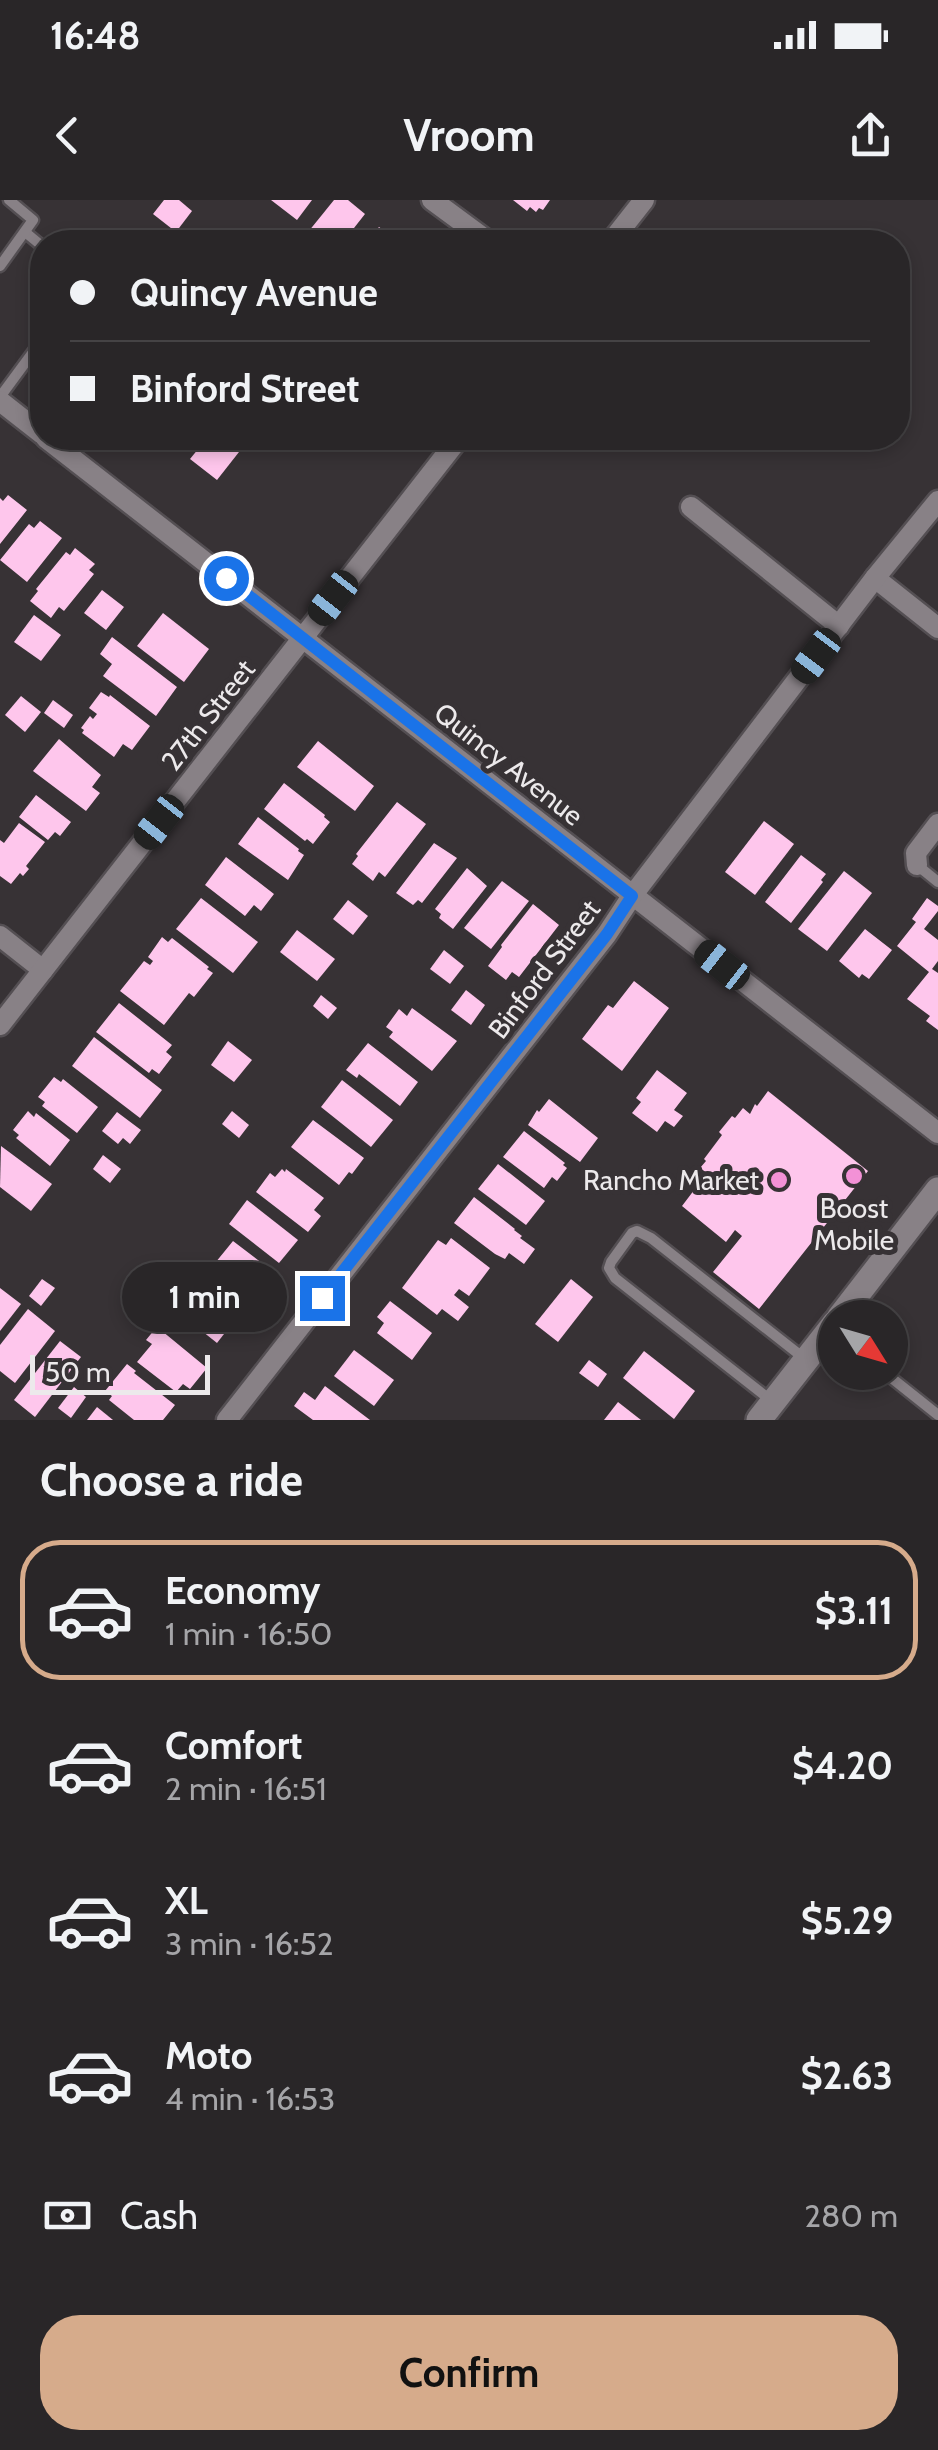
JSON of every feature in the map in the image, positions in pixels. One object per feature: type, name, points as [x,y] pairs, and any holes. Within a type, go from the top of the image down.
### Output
[{"type":"street","points":[[432,200],[472,230]]},
{"type":"street","points":[[620,230],[644,200]]},
{"type":"street","name":"Quincy Avenue","points":[[0,399],[30,424]]},
{"type":"street","name":"Quincy Avenue","points":[[62,450],[938,1133]]},
{"type":"street","name":"27th Street","points":[[0,1025],[450,450]]},
{"type":"street","name":"Binford Street","points":[[227,1420],[607,934],[875,578],[938,502]]},
{"type":"street","points":[[691,507],[839,626]]},
{"type":"street","points":[[875,578],[938,628]]},
{"type":"street","points":[[918,865],[916,853],[938,824]]},
{"type":"street","points":[[0,936],[43,970]]},
{"type":"street","points":[[855,1300],[938,1190]]},
{"type":"street","points":[[766,1411],[818,1346]]},
{"type":"lane","points":[[0,266],[34,220],[9,200]]},
{"type":"lane","points":[[25,232],[30,236]]},
{"type":"lane","points":[[0,399],[30,357]]},
{"type":"lane","points":[[918,865],[938,882]]},
{"type":"lane","points":[[766,1411],[616,1278],[609,1268],[610,1262],[632,1233],[637,1231],[651,1238],[806,1360]]},
{"type":"lane","points":[[907,1390],[938,1415]]},
{"type":"building","points":[[164,200],[179,200],[192,211],[178,230],[153,214]]},
{"type":"building","points":[[271,200],[312,200],[297,220]]},
{"type":"building","points":[[334,200],[348,200],[365,214],[352,230],[310,230]]},
{"type":"building","points":[[513,200],[550,200],[543,210],[539,208],[536,212],[530,207],[527,211]]},
{"type":"building","points":[[197,450],[241,450],[217,480],[190,459]]},
{"type":"building","points":[[8,495],[27,510],[0,544],[0,498],[3,501]]},
{"type":"building","points":[[40,521],[62,538],[27,582],[0,560],[29,524],[34,528]]},
{"type":"building","points":[[75,548],[95,564],[89,570],[94,574],[64,611],[59,607],[51,618],[30,601],[66,552],[70,555]]},
{"type":"building","points":[[102,590],[124,607],[106,630],[84,613]]},
{"type":"building","points":[[163,613],[209,649],[184,682],[137,646]]},
{"type":"building","points":[[34,615],[61,635],[41,661],[14,642]]},
{"type":"building","points":[[112,637],[177,687],[156,716],[103,676],[112,664],[100,654]]},
{"type":"building","points":[[101,692],[150,726],[132,750],[123,744],[114,757],[82,733],[81,728],[90,716],[93,719],[97,714],[89,708]]},
{"type":"building","points":[[21,696],[41,712],[25,732],[5,715]]},
{"type":"building","points":[[53,700],[73,715],[64,728],[44,713]]},
{"type":"building","points":[[59,739],[101,775],[92,787],[100,793],[86,811],[33,771]]},
{"type":"building","points":[[318,741],[374,786],[355,811],[297,767]]},
{"type":"building","points":[[284,783],[330,822],[313,844],[264,809]]},
{"type":"building","points":[[36,795],[71,822],[60,836],[55,832],[48,840],[19,817]]},
{"type":"building","points":[[397,802],[426,824],[385,877],[379,872],[373,881],[352,864]]},
{"type":"building","points":[[258,817],[304,855],[288,880],[238,844]]},
{"type":"building","points":[[764,821],[794,844],[755,895],[725,872]]},
{"type":"building","points":[[19,823],[45,842],[26,866],[29,869],[11,884],[0,876],[0,840],[4,843]]},
{"type":"building","points":[[434,843],[457,858],[422,903],[418,900],[413,905],[396,893]]},
{"type":"building","points":[[801,855],[826,874],[791,923],[765,902]]},
{"type":"building","points":[[226,857],[274,894],[261,911],[254,905],[245,916],[205,885]]},
{"type":"building","points":[[467,868],[487,886],[453,929],[439,918],[441,914],[435,909]]},
{"type":"building","points":[[844,871],[872,893],[827,951],[798,929]]},
{"type":"building","points":[[502,881],[529,901],[491,949],[464,928]]},
{"type":"building","points":[[201,898],[258,942],[233,973],[176,929]]},
{"type":"building","points":[[927,898],[938,906],[924,929],[938,940],[938,961],[932,969],[938,973],[938,1030],[926,1021],[930,1016],[907,999],[929,972],[897,946],[916,922],[912,919]]},
{"type":"building","points":[[348,900],[368,916],[353,935],[333,919]]},
{"type":"building","points":[[533,904],[559,925],[519,977],[512,972],[506,980],[488,966]]},
{"type":"building","points":[[865,929],[892,950],[869,979],[862,974],[859,978],[839,961]]},
{"type":"building","points":[[297,930],[335,959],[317,981],[280,952]]},
{"type":"building","points":[[162,937],[168,942],[172,938],[213,973],[194,997],[189,993],[164,1025],[120,991],[144,961],[150,965],[153,961],[148,957]]},
{"type":"building","points":[[444,950],[464,966],[450,984],[430,969]]},
{"type":"building","points":[[634,981],[669,1008],[622,1071],[582,1039],[608,1005],[613,1008]]},
{"type":"building","points":[[466,990],[485,1005],[471,1025],[451,1010]]},
{"type":"building","points":[[321,995],[337,1008],[328,1019],[313,1006]]},
{"type":"building","points":[[119,1003],[172,1045],[166,1052],[172,1057],[159,1074],[152,1069],[149,1073],[96,1032]]},
{"type":"building","points":[[412,1008],[457,1041],[432,1071],[389,1037],[393,1032],[386,1027],[399,1009],[407,1016]]},
{"type":"building","points":[[94,1037],[162,1090],[140,1118],[72,1066]]},
{"type":"building","points":[[228,1041],[252,1060],[234,1082],[211,1065]]},
{"type":"building","points":[[368,1043],[418,1082],[400,1106],[359,1074],[357,1078],[346,1070]]},
{"type":"building","points":[[657,1070],[687,1093],[674,1110],[683,1116],[674,1127],[665,1121],[657,1132],[632,1113],[641,1102],[636,1098]]},
{"type":"building","points":[[54,1077],[61,1082],[63,1079],[98,1107],[77,1133],[42,1106],[45,1102],[38,1097]]},
{"type":"building","points":[[342,1080],[393,1120],[371,1147],[321,1107]]},
{"type":"building","points":[[768,1091],[868,1171],[759,1309],[713,1272],[742,1236],[735,1230],[726,1242],[682,1206],[707,1173],[700,1168],[722,1135],[719,1132],[743,1108],[750,1114]]},
{"type":"building","points":[[549,1099],[598,1138],[580,1162],[528,1125]]},
{"type":"building","points":[[28,1111],[70,1140],[50,1166],[16,1138],[19,1135],[13,1130]]},
{"type":"building","points":[[232,1111],[249,1125],[239,1138],[222,1124]]},
{"type":"building","points":[[117,1112],[141,1130],[130,1144],[123,1138],[118,1144],[102,1131]]},
{"type":"building","points":[[313,1120],[364,1158],[339,1185],[291,1147]]},
{"type":"building","points":[[524,1131],[567,1168],[557,1181],[552,1177],[544,1188],[503,1157]]},
{"type":"building","points":[[1,1146],[52,1184],[31,1211],[0,1187]]},
{"type":"building","points":[[103,1155],[121,1169],[110,1183],[93,1169]]},
{"type":"building","points":[[498,1164],[545,1201],[526,1225],[478,1189]]},
{"type":"building","points":[[282,1169],[324,1198],[314,1210],[321,1216],[308,1232],[256,1192],[270,1173],[275,1177]]},
{"type":"building","points":[[474,1197],[535,1249],[524,1264],[509,1253],[505,1259],[495,1254],[454,1223]]},
{"type":"building","points":[[247,1200],[298,1240],[279,1263],[229,1224]]},
{"type":"building","points":[[451,1238],[490,1268],[469,1296],[459,1289],[454,1295],[469,1307],[458,1321],[442,1309],[437,1315],[402,1288],[438,1240],[446,1245]]},
{"type":"building","points":[[233,1241],[275,1273],[261,1290],[255,1285],[247,1296],[211,1268]]},
{"type":"building","points":[[42,1279],[55,1288],[41,1306],[29,1296]]},
{"type":"building","points":[[571,1279],[593,1297],[558,1342],[535,1324]]},
{"type":"building","points":[[199,1286],[238,1316],[217,1343],[178,1312]]},
{"type":"building","points":[[0,1288],[21,1304],[0,1331]]},
{"type":"building","points":[[390,1301],[432,1333],[412,1360],[377,1333],[384,1323],[377,1317]]},
{"type":"building","points":[[28,1309],[55,1331],[15,1383],[0,1371],[0,1345]]},
{"type":"building","points":[[155,1329],[207,1368],[190,1389],[183,1384],[176,1392],[137,1362],[152,1344],[146,1340]]},
{"type":"building","points":[[60,1341],[81,1357],[35,1417],[14,1400]]},
{"type":"building","points":[[354,1350],[394,1380],[374,1406],[334,1376]]},
{"type":"building","points":[[644,1351],[695,1391],[674,1419],[623,1378]]},
{"type":"building","points":[[589,1360],[607,1374],[598,1387],[579,1373]]},
{"type":"building","points":[[127,1364],[175,1405],[163,1420],[134,1420],[109,1400],[112,1396],[105,1391]]},
{"type":"building","points":[[325,1386],[370,1420],[313,1420],[294,1406],[304,1392],[315,1400]]},
{"type":"building","points":[[74,1387],[86,1397],[71,1418],[58,1408]]},
{"type":"building","points":[[618,1402],[641,1420],[604,1420]]},
{"type":"building","points":[[97,1407],[113,1420],[87,1420]]},
{"type":"place","name":"Boost Mobile","points":[[854,1176]]},
{"type":"place","name":"Rancho Market","points":[[779,1180]]},
{"type":"route","points":[[226,578],[632,896],[607,934],[322,1298]]}]
